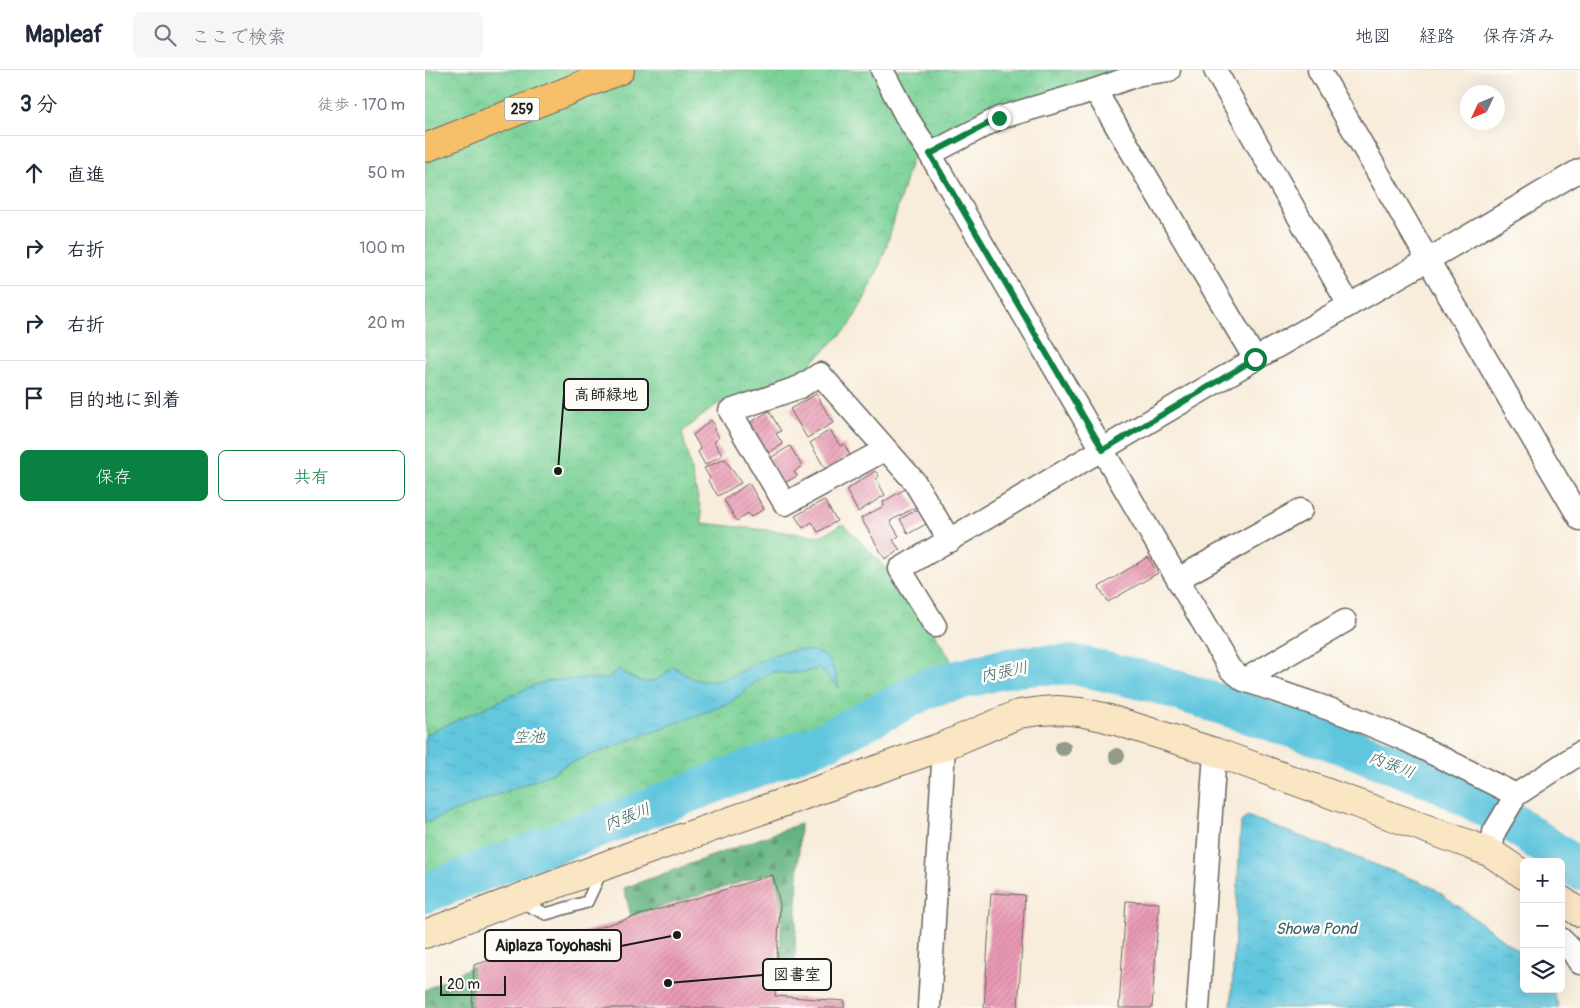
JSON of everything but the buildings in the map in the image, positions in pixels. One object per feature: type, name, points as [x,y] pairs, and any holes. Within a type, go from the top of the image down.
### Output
[{"type":"highway","name":"259","points":[[425,148],[620,70]]},
{"type":"street","points":[[882,70],[906,116],[1230,669],[1244,680],[1347,715],[1407,740],[1514,799]]},
{"type":"street","points":[[930,154],[999,118],[1095,90],[1140,74],[1169,70]]},
{"type":"street","points":[[1215,70],[1349,305]]},
{"type":"street","points":[[1319,70],[1580,519]]},
{"type":"street","points":[[1095,90],[1255,359]]},
{"type":"street","points":[[935,626],[900,569],[1580,170]]},
{"type":"street","points":[[886,449],[785,504],[730,411],[800,387],[820,374],[914,480],[950,541]]},
{"type":"street","points":[[1178,579],[1301,510]]},
{"type":"street","points":[[1244,680],[1345,621]]},
{"type":"street","points":[[425,934],[604,866],[944,746],[1019,714],[1058,710],[1103,717],[1493,843],[1520,871]]},
{"type":"street","points":[[929,1008],[944,746]]},
{"type":"street","points":[[1198,1008],[1215,752]]},
{"type":"street","points":[[1493,843],[1514,799],[1580,753]]},
{"type":"street","points":[[1565,903],[1580,913]]},
{"type":"street","points":[[1565,943],[1580,963]]},
{"type":"green space","points":[[425,70],[1133,70],[923,151],[912,157],[880,265],[849,327],[794,379],[716,405],[682,432],[701,511],[702,523],[820,536],[843,524],[886,568],[894,566],[952,662],[917,679],[849,719],[814,736],[822,760],[425,903]]},
{"type":"green space","points":[[800,824],[794,982],[779,982],[782,906],[774,872],[631,916],[624,888]]},
{"type":"green space","points":[[473,966],[471,1008],[425,1008],[425,990]]},
{"type":"water","name":"空池","points":[[799,650],[817,652],[826,657],[838,680],[839,688],[818,667],[798,673],[773,672],[762,677],[737,698],[725,705],[567,764],[549,775],[425,823],[425,735],[532,686],[549,681],[606,679],[620,669],[641,682],[648,682],[660,678],[674,666],[687,675],[699,680],[710,681],[733,675],[776,654]]},
{"type":"water","name":"Showa Pond","points":[[1247,816],[1435,889],[1520,952],[1520,993],[1553,993],[1559,1008],[1231,1008],[1241,822]]},
{"type":"waterway","name":"内張川","points":[[425,893],[828,740],[930,687],[1007,668],[1037,665],[1076,665],[1155,683],[1344,745],[1442,783],[1509,820],[1580,870]]},
{"type":"place","name":"高師緑地","points":[[558,471]]},
{"type":"place","name":"Aiplaza Toyohashi","points":[[677,935]]},
{"type":"place","name":"図書室","points":[[668,983]]},
{"type":"route","points":[[999,118],[930,154],[1103,450],[1255,359]]}]
